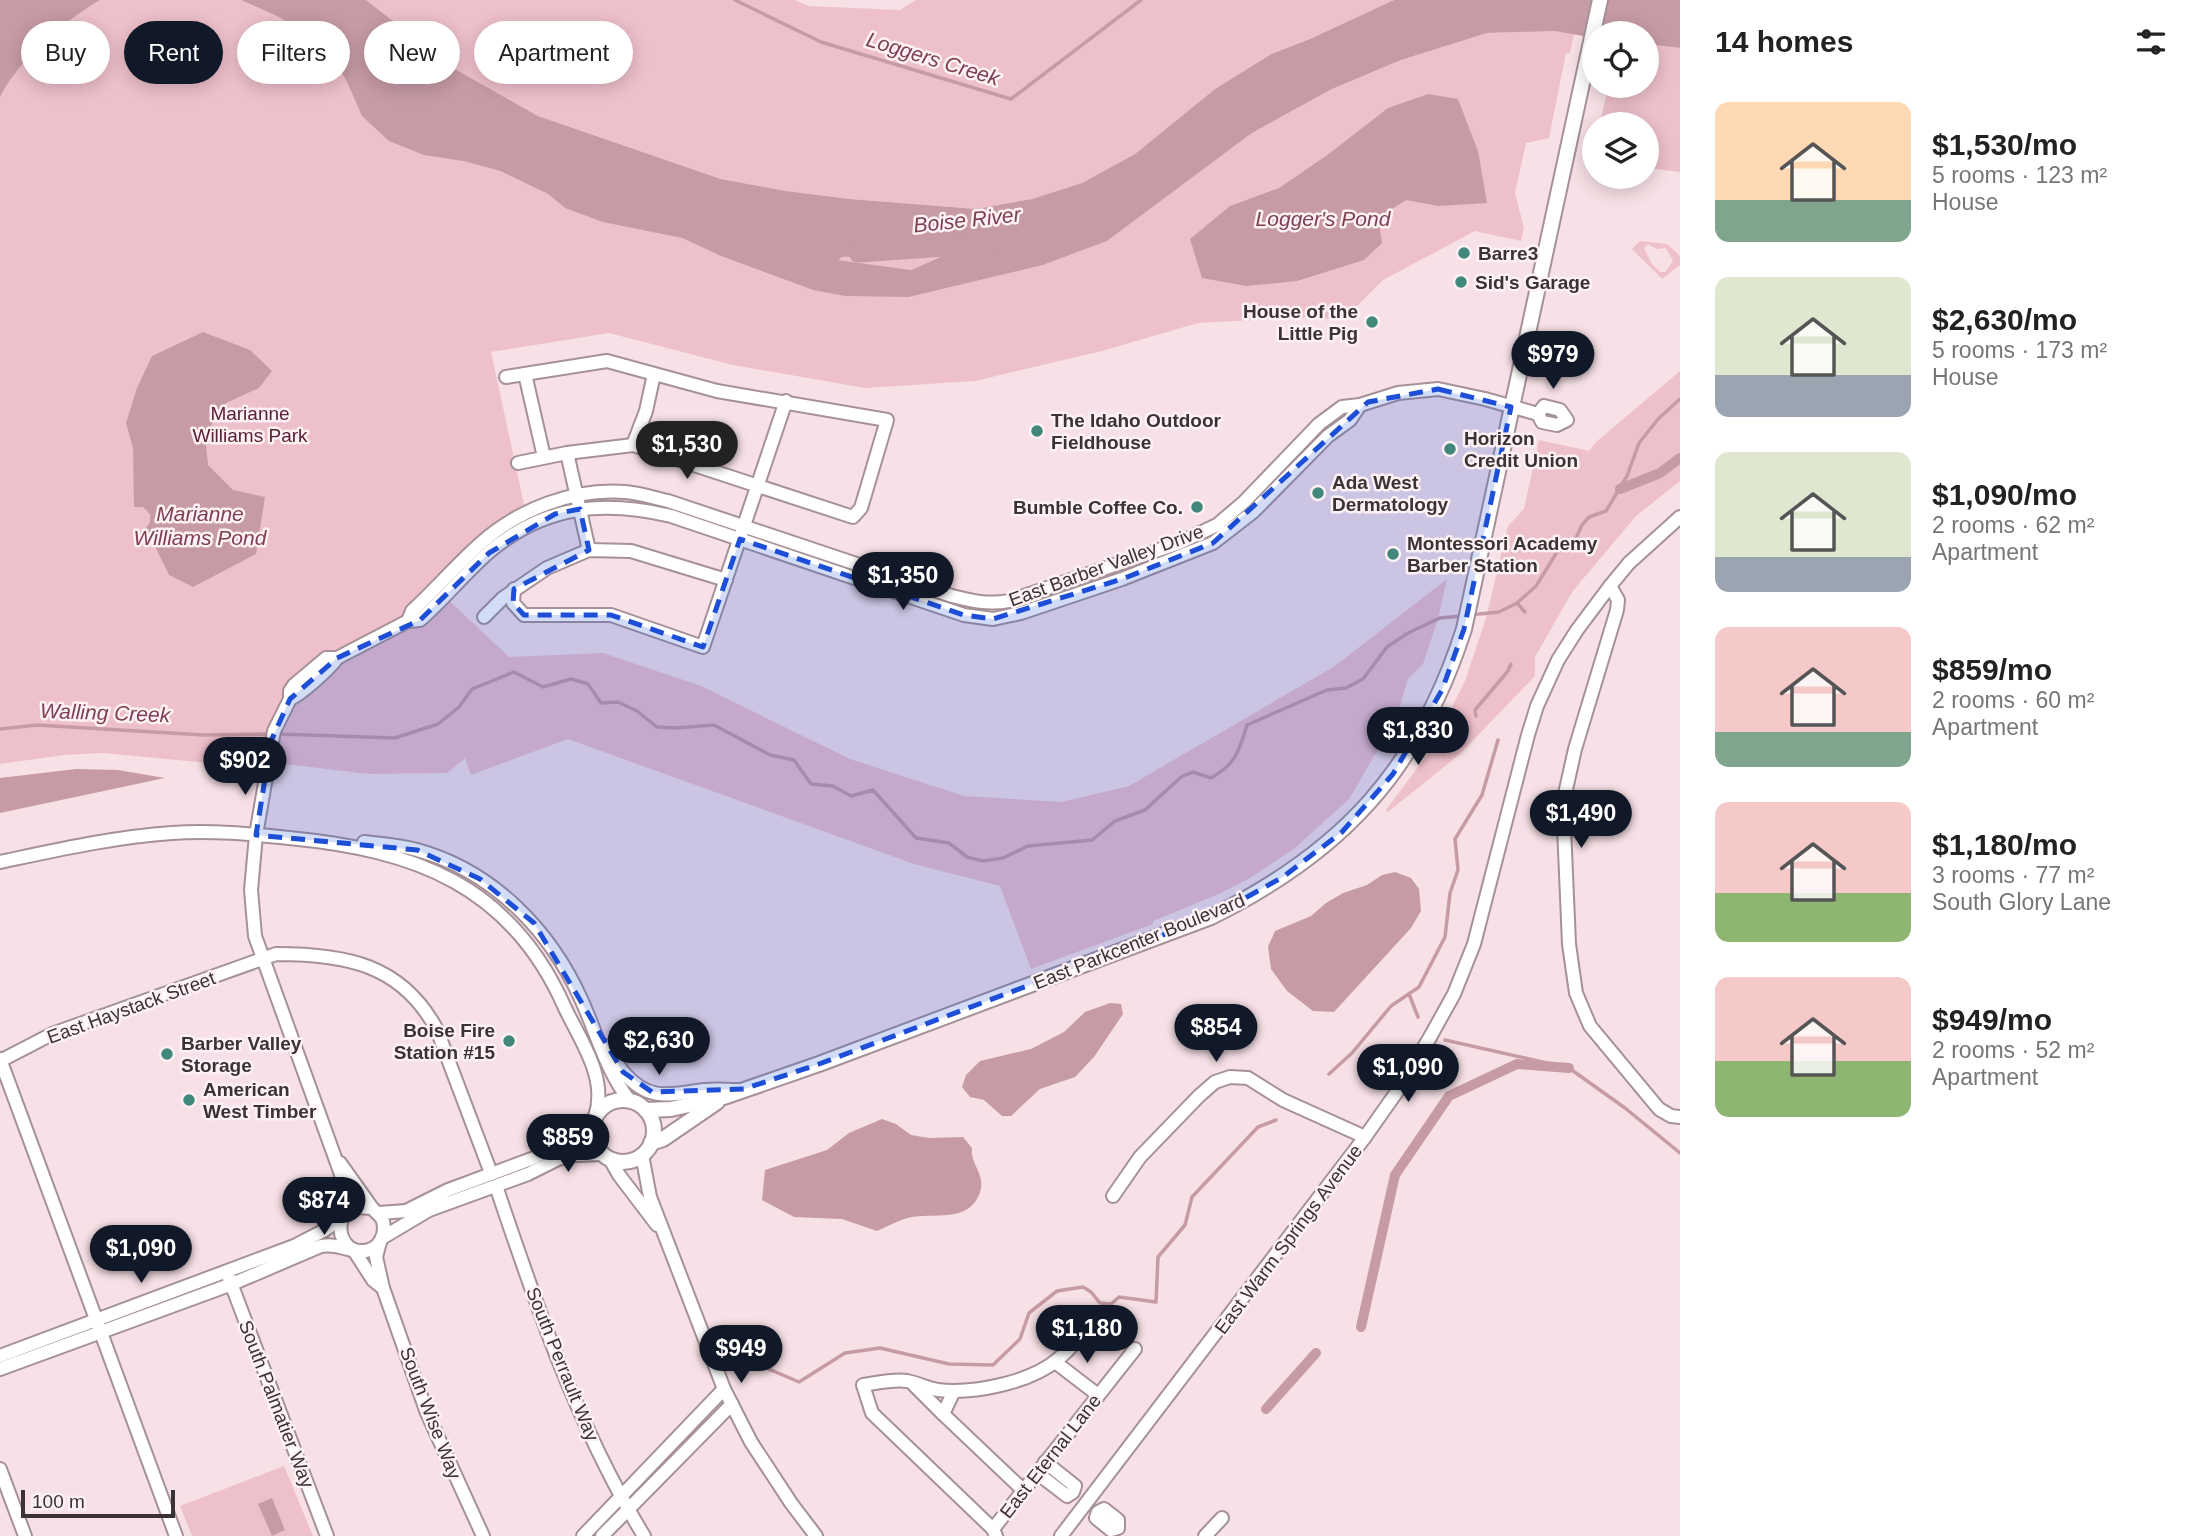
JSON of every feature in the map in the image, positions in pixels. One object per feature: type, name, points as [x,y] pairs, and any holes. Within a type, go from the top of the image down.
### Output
[{"type":"main road","name":"East Parkcenter Boulevard","points":[[646,1110],[671,1109],[723,1097],[1211,917],[1272,884],[1342,832],[1392,774],[1421,733],[1458,649],[1476,582],[1511,407],[1600,0]]},
{"type":"main road","name":"East Parkcenter Boulevard","points":[[646,1149],[723,1097]]},
{"type":"main road","points":[[629,1100],[646,1110],[653,1126],[646,1149],[626,1162],[606,1157],[593,1140],[594,1119],[609,1103],[629,1100]]},
{"type":"street","points":[[506,377],[607,361],[717,391],[887,420],[861,508],[853,517],[633,445],[567,453],[518,463]]},
{"type":"street","points":[[525,373],[544,457]]},
{"type":"street","points":[[633,445],[646,411],[654,374]]},
{"type":"street","name":"East Barber Valley Drive","points":[[256,835],[274,731],[290,699],[331,668],[337,659],[408,621],[420,620],[489,553],[510,537],[578,502],[640,509],[742,533],[952,596],[993,604],[1009,601],[1179,542],[1217,525],[1244,502],[1319,424],[1342,407],[1360,405],[1398,393],[1437,389],[1485,398],[1538,414]]},
{"type":"street","points":[[514,589],[513,603],[524,615],[611,615],[703,647],[786,401]]},
{"type":"street","points":[[567,453],[589,550]]},
{"type":"street","name":"East Warm Springs Avenue","points":[[1061,1536],[1365,1137],[1406,1077],[1454,995],[1474,944],[1537,706],[1564,650],[1629,563],[1680,517]]},
{"type":"street","points":[[484,617],[514,589],[547,568],[589,550],[631,551],[726,580]]},
{"type":"street","points":[[1610,586],[1618,600],[1617,610],[1575,749],[1563,803],[1569,944],[1576,993],[1590,1026],[1659,1109],[1671,1116],[1680,1117]]},
{"type":"street","points":[[0,862],[89,843],[174,833],[256,835],[324,841],[356,846],[429,868],[466,887],[514,927],[538,957],[558,991],[595,1072],[600,1091],[594,1119],[534,1158],[429,1210],[369,1250],[332,1244],[321,1246],[232,1284],[0,1356]]},
{"type":"street","points":[[256,835],[251,890],[255,936],[346,1191],[347,1204],[340,1233],[351,1248]]},
{"type":"street","points":[[324,841],[355,841],[417,850],[460,866],[524,913],[564,965],[611,1073],[629,1100]]},
{"type":"street","name":"South Perrault Way","points":[[263,958],[276,954],[297,954],[350,962],[381,971],[410,991],[428,1012],[493,1179],[561,1368],[588,1430],[644,1536]]},
{"type":"street","name":"East Haystack Street","points":[[0,1060],[52,1034],[263,958]]},
{"type":"street","points":[[591,1022],[623,1072],[636,1084],[652,1092],[671,1096],[706,1090],[744,1089]]},
{"type":"street","points":[[0,1060],[176,1536]]},
{"type":"street","points":[[1113,1196],[1140,1157],[1199,1096],[1215,1082],[1230,1077],[1248,1078],[1283,1100],[1365,1137]]},
{"type":"street","points":[[646,1149],[647,1187],[724,1388],[751,1442],[816,1536]]},
{"type":"street","points":[[0,1369],[227,1271],[303,1242],[355,1207],[376,1211],[407,1211],[448,1190],[575,1154],[606,1157],[666,1237]]},
{"type":"street","points":[[336,1159],[384,1224],[381,1240]]},
{"type":"street","name":"South Wise Way","points":[[381,1240],[376,1257],[383,1288],[434,1432],[483,1536]]},
{"type":"street","name":"South Wise Way","points":[[351,1248],[373,1280],[383,1288]]},
{"type":"street","name":"South Palmatier Way","points":[[227,1271],[327,1536]]},
{"type":"street","points":[[995,1533],[872,1413],[863,1385],[902,1381],[935,1390],[954,1391],[1001,1385],[1032,1375],[1055,1362],[1076,1343],[1097,1315]]},
{"type":"street","name":"East Eternal Lane","points":[[995,1533],[1023,1490],[1135,1349]]},
{"type":"street","points":[[1055,1362],[1098,1395]]},
{"type":"street","points":[[911,1382],[1023,1490]]},
{"type":"street","points":[[583,1536],[724,1388]]},
{"type":"street","points":[[943,1414],[954,1391]]},
{"type":"street","points":[[602,1536],[732,1404]]},
{"type":"street","points":[[1041,1467],[1075,1486],[1073,1492],[1098,1512],[1096,1518],[1111,1530],[1122,1532]]},
{"type":"street","points":[[0,1469],[25,1536]]},
{"type":"street","points":[[1206,1536],[1222,1518]]},
{"type":"highlighted area","points":[[1438,389],[1511,407],[1464,629],[1442,690],[1393,774],[1342,832],[1283,877],[1211,917],[819,1064],[744,1089],[652,1092],[623,1072],[534,923],[480,879],[417,850],[256,835],[271,741],[290,699],[337,658],[420,620],[489,553],[555,514],[580,509],[589,550],[514,589],[513,603],[524,615],[611,615],[703,647],[740,539],[964,615],[993,619],[1122,579],[1213,543],[1368,402]]},
{"type":"green space","name":"Marianne Williams Park","points":[[100,0],[241,0],[285,21],[237,21],[237,84],[348,84],[463,161],[500,171],[548,194],[565,208],[682,238],[721,256],[813,290],[909,297],[1043,265],[1107,241],[1252,133],[1332,89],[1401,60],[1487,33],[1555,31],[1574,34],[1570,53],[1566,53],[1549,138],[1526,143],[1515,193],[1524,228],[1521,241],[1475,231],[1383,280],[1343,320],[1309,317],[1198,323],[1102,351],[975,381],[865,388],[733,365],[609,333],[491,352],[527,518],[485,545],[440,592],[509,657],[603,653],[701,686],[850,759],[964,796],[1061,802],[1129,786],[1335,666],[1447,579],[1438,619],[1423,664],[1408,679],[1396,719],[1349,799],[1295,848],[1250,878],[1153,921],[1153,924],[1031,969],[1000,886],[914,864],[568,739],[471,775],[465,758],[447,773],[368,774],[253,760],[250,767],[104,753],[64,755],[0,764],[0,97],[21,66],[21,84],[110,84],[110,21],[69,21]]},
{"type":"green space","points":[[366,0],[795,0],[808,6],[900,10],[916,0],[1394,0],[1310,39],[1270,54],[1215,89],[1135,154],[1082,183],[1032,199],[976,209],[850,199],[721,179],[538,116],[481,84],[633,84],[633,21],[474,21],[474,80],[460,72],[460,21],[393,21]]},
{"type":"green space","points":[[1659,45],[1680,48],[1680,172],[1659,169],[1659,112],[1603,112],[1605,98],[1659,98]]},
{"type":"green space","points":[[936,241],[963,243],[961,248],[911,270],[837,260],[842,257],[865,256]]},
{"type":"green space","points":[[1640,241],[1667,244],[1680,256],[1680,265],[1662,279],[1632,249]],"holes":[[[1648,244],[1657,249],[1666,248],[1673,261],[1665,272],[1660,272],[1652,264],[1644,248]]]},
{"type":"green space","points":[[1680,371],[1680,481],[1636,516],[1572,592],[1535,657],[1535,676],[1460,754],[1388,812],[1386,810],[1430,751],[1465,681],[1486,618],[1508,526],[1524,509],[1539,440],[1589,451],[1596,442]]},
{"type":"green space","points":[[284,1466],[313,1536],[192,1536],[180,1506]]},
{"type":"water","points":[[0,0],[100,0],[69,21],[21,21],[21,66],[0,97]]},
{"type":"water","points":[[241,0],[366,0],[393,21],[364,21],[364,84],[460,84],[460,72],[474,80],[474,84],[481,84],[538,116],[721,179],[850,199],[976,209],[1032,199],[1082,183],[1135,154],[1215,89],[1271,54],[1394,0],[1680,0],[1680,48],[1659,45],[1659,21],[1582,21],[1582,36],[1555,31],[1487,33],[1401,60],[1332,89],[1252,133],[1107,241],[1043,265],[909,297],[845,296],[813,290],[721,256],[682,238],[603,222],[565,208],[548,194],[500,171],[463,161],[424,155],[389,141],[362,116],[348,84],[350,21],[285,21]],"holes":[[[936,241],[963,244],[961,248],[911,270],[838,260],[842,257],[865,256]]]},
{"type":"water","name":"Logger's Pond","points":[[1428,94],[1458,99],[1478,151],[1487,203],[1438,206],[1406,200],[1378,218],[1382,243],[1364,260],[1297,281],[1246,286],[1202,278],[1190,239],[1230,206],[1279,188],[1388,108]]},
{"type":"water","name":"Marianne Williams Pond","points":[[203,332],[250,350],[272,371],[259,388],[226,403],[205,435],[208,465],[233,490],[265,497],[256,554],[193,587],[169,575],[146,528],[150,522],[150,514],[143,507],[134,507],[133,448],[126,423],[137,388],[152,356]]},
{"type":"water","points":[[76,769],[118,770],[165,778],[0,813],[0,778]]},
{"type":"water","points":[[1395,872],[1411,878],[1419,889],[1421,911],[1411,928],[1334,1012],[1313,1011],[1287,991],[1271,969],[1268,947],[1275,931],[1311,916],[1343,893]]},
{"type":"water","points":[[1110,1003],[1121,1004],[1123,1014],[1094,1057],[1075,1077],[1040,1089],[1011,1116],[1002,1116],[984,1100],[970,1097],[962,1087],[966,1075],[980,1061],[1031,1049],[1064,1032],[1085,1012]]},
{"type":"water","points":[[882,1119],[896,1124],[911,1135],[929,1138],[963,1137],[972,1148],[979,1173],[981,1189],[977,1200],[962,1212],[908,1218],[877,1231],[842,1219],[794,1217],[762,1200],[765,1170],[827,1150],[849,1133]]},
{"type":"water","points":[[272,1498],[285,1530],[272,1536],[258,1504]]},
{"type":"waterway","name":"Loggers Creek","points":[[735,0],[821,42],[1011,99],[1141,0]]},
{"type":"waterway","name":"Boise River","points":[[858,253],[989,244]]},
{"type":"waterway","name":"Walling Creek","points":[[1469,615],[1499,612],[1517,603],[1536,586],[1557,552],[1576,538],[1589,517],[1606,511],[1627,476],[1639,443],[1659,418],[1680,399]]},
{"type":"waterway","points":[[1620,489],[1660,473],[1680,458]]},
{"type":"waterway","points":[[1517,603],[1525,612]]},
{"type":"waterway","name":"Walling Creek","points":[[278,734],[395,738],[438,724],[459,707],[472,689],[514,672],[543,687],[571,679],[588,684],[601,703],[618,702],[637,711],[657,727],[714,725],[770,755],[794,760],[811,784],[833,786],[851,796],[873,790],[916,838],[949,843],[967,857],[983,861],[1003,858],[1028,846],[1092,840],[1115,821],[1145,810],[1181,777],[1193,772],[1211,778],[1219,773],[1235,756],[1247,725],[1327,690],[1346,688],[1363,679],[1387,647],[1408,633],[1440,618],[1462,616]]},
{"type":"waterway","points":[[1476,716],[1475,710],[1511,664]]},
{"type":"waterway","name":"Walling Creek","points":[[0,729],[37,725],[204,735],[270,734]]},
{"type":"waterway","points":[[1329,1074],[1352,1053],[1391,1006],[1419,987],[1445,937],[1450,893],[1458,870],[1455,839],[1482,795],[1498,740]]},
{"type":"waterway","points":[[1409,994],[1418,1017]]},
{"type":"waterway","points":[[1445,1040],[1569,1068],[1625,1108],[1680,1153]]},
{"type":"waterway","points":[[1361,1327],[1395,1175],[1449,1096],[1517,1064],[1569,1068]]},
{"type":"waterway","points":[[750,1361],[799,1382],[845,1353],[880,1348],[949,1364],[993,1365],[1020,1339],[1029,1313],[1057,1291],[1083,1287],[1100,1303],[1111,1304],[1119,1297],[1156,1302],[1158,1257],[1185,1225],[1192,1197],[1258,1127],[1276,1120]]},
{"type":"waterway","points":[[1266,1409],[1316,1353]]},
{"type":"place","name":"Barre3","points":[[1464,253]]},
{"type":"place","name":"Sid's Garage","points":[[1461,282]]},
{"type":"place","name":"House of the Little Pig","points":[[1372,322]]},
{"type":"place","name":"The Idaho Outdoor Fieldhouse","points":[[1037,431]]},
{"type":"place","name":"Horizon Credit Union","points":[[1450,449]]},
{"type":"place","name":"Ada West Dermatology","points":[[1318,493]]},
{"type":"place","name":"Bumble Coffee Co.","points":[[1197,507]]},
{"type":"place","name":"Montessori Academy Barber Station","points":[[1393,554]]},
{"type":"place","name":"Boise Fire Station #15","points":[[509,1041]]},
{"type":"place","name":"Barber Valley Storage","points":[[167,1054]]},
{"type":"place","name":"American West Timber","points":[[189,1100]]}]
